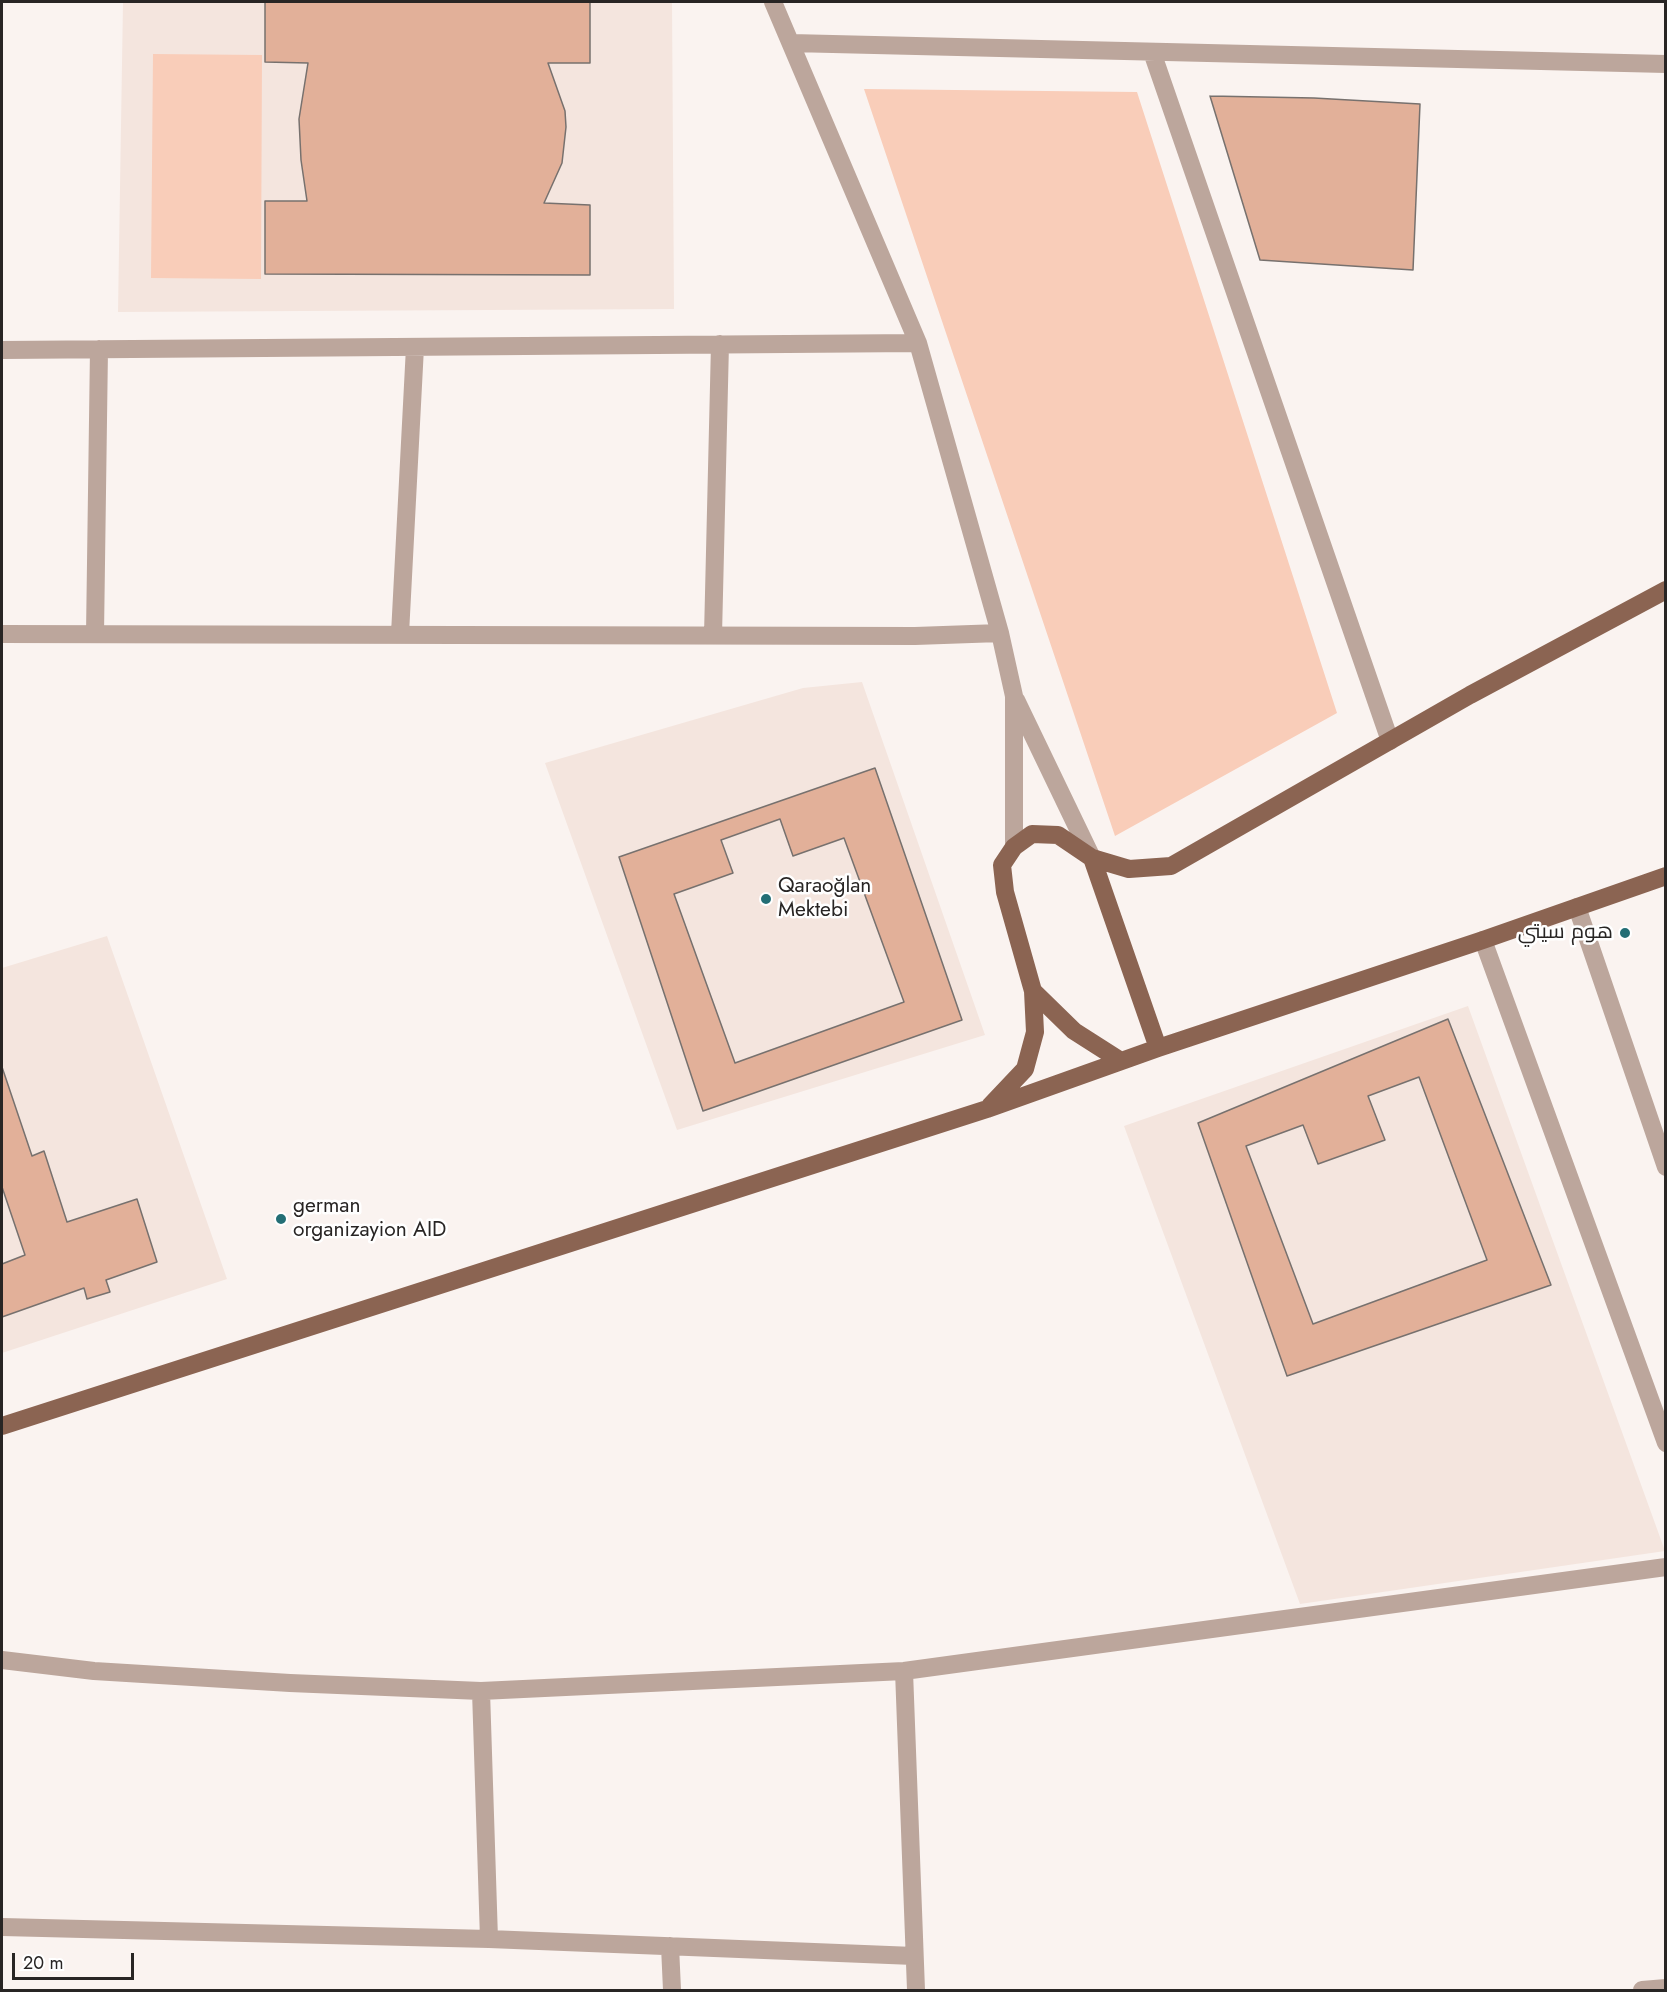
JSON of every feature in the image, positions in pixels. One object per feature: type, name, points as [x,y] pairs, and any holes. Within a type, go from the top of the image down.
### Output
[{"type":"main road","points":[[987,1109],[1025,1069],[1035,1032],[1033,991],[1005,892],[1002,866],[1014,847],[1032,834],[1058,836],[1092,858],[1129,869],[1171,866],[1470,695],[1665,590]]},
{"type":"main road","points":[[1092,858],[1158,1048]]},
{"type":"main road","points":[[2,1426],[987,1109],[1120,1061],[1483,940],[1665,876]]},
{"type":"main road","points":[[1033,991],[1074,1031],[1120,1061]]},
{"type":"street","points":[[773,2],[918,343],[1000,633],[1014,696],[1014,847]]},
{"type":"street","points":[[791,43],[1665,64]]},
{"type":"street","points":[[1152,52],[1390,741]]},
{"type":"street","points":[[2,350],[918,343]]},
{"type":"street","points":[[713,635],[720,344]]},
{"type":"street","points":[[400,634],[415,347]]},
{"type":"street","points":[[95,634],[99,349]]},
{"type":"street","points":[[2,634],[915,636],[1000,633]]},
{"type":"street","points":[[1014,696],[1092,858]]},
{"type":"street","points":[[1577,907],[1665,1167]]},
{"type":"street","points":[[1483,940],[1665,1443]]},
{"type":"street","points":[[2,1660],[94,1671],[198,1678],[481,1691],[904,1671],[1665,1567]]},
{"type":"street","points":[[904,1671],[916,1990]]},
{"type":"street","points":[[481,1691],[489,1939]]},
{"type":"street","points":[[2,1927],[489,1939],[914,1956]]},
{"type":"street","points":[[670,1946],[672,1990]]},
{"type":"street","points":[[1642,1990],[1665,1988]]},
{"type":"shaded area","points":[[123,2],[672,2],[674,309],[118,312]]},
{"type":"shaded area","points":[[153,54],[262,55],[261,279],[151,278]]},
{"type":"shaded area","points":[[864,89],[1137,92],[1337,713],[1115,836]]},
{"type":"shaded area","name":"Qaraoğlan Mektebi","points":[[862,682],[985,1035],[677,1130],[545,763],[803,688]]},
{"type":"shaded area","points":[[107,936],[227,1279],[2,1353],[2,968]]},
{"type":"shaded area","points":[[1468,1006],[1665,1551],[1300,1604],[1124,1126]]},
{"type":"building","points":[[265,2],[590,2],[590,63],[548,63],[565,111],[566,127],[562,163],[544,203],[590,205],[590,275],[265,274],[265,201],[307,201],[301,160],[299,119],[308,63],[265,62]]},
{"type":"building","points":[[1210,96],[1314,98],[1420,104],[1413,270],[1260,260]]},
{"type":"building","points":[[875,768],[962,1020],[703,1111],[619,857]],"holes":[[[780,819],[793,856],[844,838],[904,1002],[735,1063],[674,894],[733,873],[721,840]]]},
{"type":"building","points":[[1448,1019],[1551,1285],[1287,1376],[1198,1123]],"holes":[[[1419,1077],[1487,1260],[1313,1324],[1246,1146],[1303,1125],[1318,1164],[1385,1140],[1368,1096]]]},
{"type":"building","points":[[2,1067],[32,1156],[44,1151],[67,1222],[137,1199],[157,1262],[106,1280],[110,1292],[87,1299],[84,1288],[2,1317],[2,1264],[25,1255],[2,1187]]},
{"type":"place","name":"Qaraoğlan Mektebi","points":[[766,899]]},
{"type":"place","name":"هوم سيتي","points":[[1625,933]]},
{"type":"place","name":"german organizayion AID","points":[[281,1219]]}]
